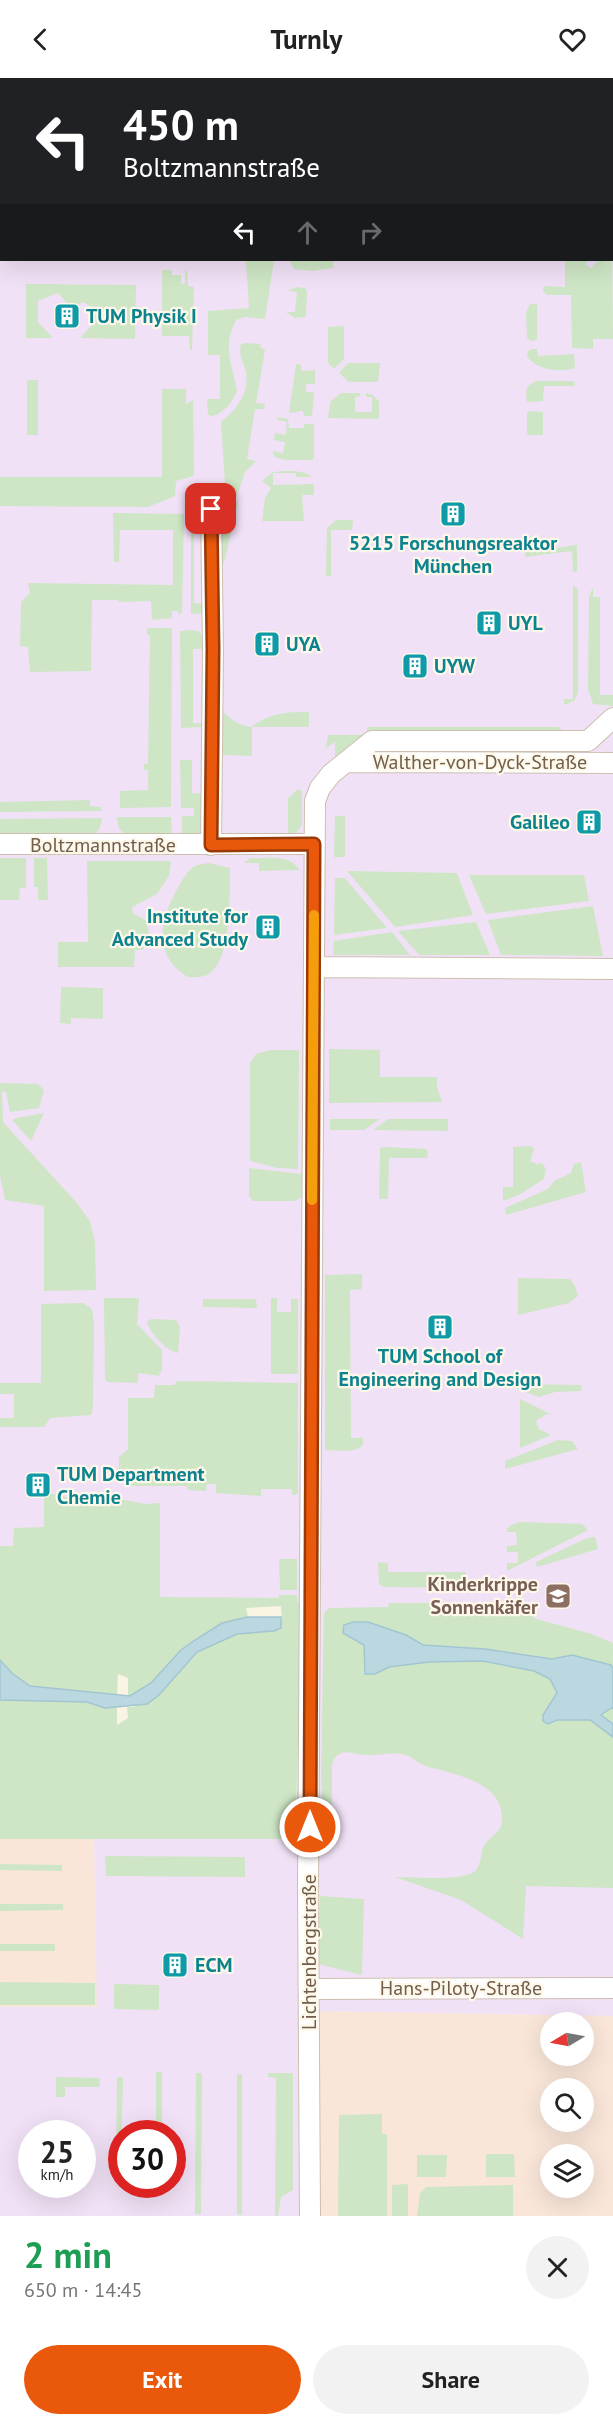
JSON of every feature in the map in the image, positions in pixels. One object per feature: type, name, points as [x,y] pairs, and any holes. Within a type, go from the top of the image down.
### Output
[{"type":"street","points":[[211,509],[213,649],[211,845]]},
{"type":"street","name":"Walther-von-Dyck-Straße","points":[[320,788],[331,774],[372,741],[588,741],[613,718]]},
{"type":"street","name":"Walther-von-Dyck-Straße","points":[[347,762],[613,763]]},
{"type":"street","name":"Lichtenbergstraße","points":[[310,2216],[314,844],[315,801],[320,788]]},
{"type":"street","name":"Boltzmannstraße","points":[[0,844],[314,844]]},
{"type":"street","points":[[314,967],[613,969]]},
{"type":"street","name":"Hans-Piloty-Straße","points":[[309,1989],[613,1988]]},
{"type":"shaded area","points":[[0,261],[613,261],[613,2016],[594,2016],[594,2012],[540,2012],[540,2015],[320,2011],[317,2216],[0,2216],[0,2007],[97,2007],[94,1839],[295,1839],[299,1714],[298,1607],[180,1602],[0,1601]]},
{"type":"shaded area","points":[[0,1839],[94,1839],[98,2007],[0,2007]]},
{"type":"shaded area","points":[[320,2011],[540,2015],[540,2066],[594,2066],[594,2016],[613,2016],[613,2216],[317,2216]]},
{"type":"green space","points":[[246,261],[274,261],[265,319],[245,317],[236,320],[232,330],[229,347],[237,391],[225,409],[213,416],[208,415],[207,399],[220,399],[220,355],[208,355],[208,311],[249,308]]},
{"type":"green space","points":[[290,261],[333,261],[333,268],[313,271],[294,269]]},
{"type":"green space","points":[[565,261],[588,261],[585,264],[591,268],[597,261],[612,261],[613,339],[593,339],[593,349],[572,348],[571,295],[547,295],[543,291],[544,286],[565,287]]},
{"type":"green space","points":[[162,270],[172,270],[172,275],[181,275],[181,284],[185,283],[185,270],[187,271],[188,286],[194,287],[192,350],[190,350],[189,336],[162,336]]},
{"type":"green space","points":[[26,284],[136,285],[135,339],[80,338],[95,322],[95,309],[83,302],[72,309],[58,293],[38,301],[38,322],[53,338],[26,338]]},
{"type":"green space","points":[[297,287],[305,288],[307,291],[306,317],[295,318],[286,312],[295,312],[297,292],[288,291]]},
{"type":"green space","points":[[530,304],[537,304],[537,340],[531,341],[527,338],[526,312]]},
{"type":"green space","points":[[344,326],[344,359],[334,369],[328,363],[328,327]]},
{"type":"green space","points":[[241,344],[261,344],[260,347],[265,350],[256,403],[265,404],[264,409],[255,409],[247,459],[256,461],[245,472],[235,501],[238,503],[224,563],[220,569],[220,484],[225,484],[221,422],[237,407],[244,394],[247,379],[240,348]]},
{"type":"green space","points":[[537,349],[538,356],[574,354],[575,368],[555,370],[542,367],[527,356],[528,351]]},
{"type":"green space","points":[[348,363],[380,363],[378,382],[349,382],[339,373]]},
{"type":"green space","points":[[296,364],[301,365],[301,371],[315,370],[315,384],[306,384],[306,392],[314,392],[312,416],[304,416],[303,411],[289,413]]},
{"type":"green space","points":[[27,380],[38,380],[38,435],[27,435]]},
{"type":"green space","points":[[536,381],[574,381],[575,386],[544,386],[543,401],[527,402],[528,386]]},
{"type":"green space","points":[[162,389],[186,389],[186,404],[193,400],[194,476],[176,481],[175,496],[148,507],[0,506],[0,477],[162,477]]},
{"type":"green space","points":[[341,393],[360,393],[360,396],[355,397],[355,412],[372,412],[372,397],[366,397],[366,393],[372,395],[379,401],[379,419],[328,418],[330,402]]},
{"type":"green space","points":[[529,411],[543,412],[543,435],[528,435],[527,413]]},
{"type":"green space","points":[[277,417],[288,419],[289,428],[304,428],[304,424],[314,424],[314,457],[312,460],[284,460],[275,457],[272,451],[283,453],[285,442],[274,440],[275,433],[286,435],[287,422],[277,420]]},
{"type":"green space","points":[[273,472],[299,472],[312,477],[296,477],[296,473],[273,473],[273,485],[314,484],[314,495],[302,495],[304,521],[262,521],[265,498],[271,488],[262,481]]},
{"type":"green space","points":[[113,513],[184,514],[182,613],[179,615],[178,611],[172,611],[172,618],[152,620],[151,601],[92,600],[91,671],[30,672],[28,647],[20,646],[21,602],[30,593],[28,583],[173,585],[173,530],[120,530],[119,562],[114,562]]},
{"type":"green space","points":[[203,513],[203,521],[194,522],[194,603],[206,604],[207,613],[191,614],[191,514]]},
{"type":"green space","points":[[336,520],[353,520],[352,530],[331,530],[331,576],[326,576],[327,528]]},
{"type":"green space","points":[[577,545],[577,571],[573,572],[572,551],[525,557],[525,550]]},
{"type":"green space","points":[[573,585],[578,589],[578,693],[574,701],[564,705],[564,699],[573,699]]},
{"type":"green space","points":[[593,587],[593,597],[600,597],[600,695],[613,695],[613,706],[593,704],[588,689],[589,597]]},
{"type":"green space","points":[[147,628],[172,628],[171,807],[120,808],[120,791],[148,790],[148,770],[144,770],[144,764],[148,763],[150,635],[147,635]]},
{"type":"green space","points":[[180,631],[199,631],[204,640],[204,649],[193,649],[193,723],[206,724],[202,727],[181,728]]},
{"type":"green space","points":[[223,711],[235,722],[251,727],[278,714],[309,712],[309,727],[252,727],[252,756],[222,755]]},
{"type":"green space","points":[[367,727],[559,727],[566,734],[385,734],[335,761],[335,742],[326,748],[328,735],[367,735]]},
{"type":"green space","points":[[180,760],[192,760],[192,793],[202,794],[202,832],[199,836],[182,839],[182,816],[194,816],[194,808],[181,808]]},
{"type":"green space","points":[[298,789],[302,791],[302,824],[295,835],[290,835],[288,832],[288,798]]},
{"type":"green space","points":[[90,800],[90,806],[101,807],[102,811],[0,812],[0,802]]},
{"type":"green space","points":[[335,816],[345,816],[345,857],[334,857]]},
{"type":"green space","points":[[117,817],[171,817],[172,838],[145,839],[129,836],[123,833]]},
{"type":"green space","points":[[102,818],[100,828],[95,835],[0,837],[0,819]]},
{"type":"green space","points":[[0,858],[26,858],[26,888],[20,888],[19,900],[0,900]]},
{"type":"green space","points":[[34,858],[47,858],[48,900],[38,900],[38,887],[34,887]]},
{"type":"green space","points":[[250,858],[284,859],[290,861],[299,870],[259,871],[259,863],[244,863]]},
{"type":"green space","points":[[87,861],[171,861],[169,876],[157,894],[132,907],[133,913],[145,920],[149,932],[142,950],[135,950],[134,967],[58,967],[58,942],[88,942]]},
{"type":"green space","points":[[209,863],[230,868],[226,939],[223,953],[210,973],[188,977],[176,968],[164,948],[164,924],[172,900],[188,872],[196,865]]},
{"type":"green space","points":[[347,871],[457,873],[473,915],[395,927]]},
{"type":"green space","points":[[469,875],[584,875],[589,901],[486,914]]},
{"type":"green space","points":[[335,878],[345,878],[387,928],[334,935]]},
{"type":"green space","points":[[593,906],[603,956],[501,955],[488,920]]},
{"type":"green space","points":[[476,922],[490,955],[419,955],[398,931]]},
{"type":"green space","points":[[392,932],[410,955],[333,955],[334,941]]},
{"type":"green space","points":[[61,987],[103,988],[103,1019],[71,1018],[71,1024],[60,1023]]},
{"type":"green space","points":[[329,1049],[380,1050],[380,1077],[437,1077],[437,1087],[442,1102],[329,1103]]},
{"type":"green space","points":[[270,1050],[299,1050],[298,1169],[277,1168],[250,1161],[250,1063],[256,1054]]},
{"type":"green space","points":[[0,1083],[38,1084],[44,1090],[39,1108],[10,1112],[6,1092],[2,1091],[3,1122],[76,1202],[90,1221],[95,1242],[96,1290],[44,1291],[44,1206],[5,1200],[0,1175]]},
{"type":"green space","points":[[44,1113],[31,1141],[12,1120],[16,1118]]},
{"type":"green space","points":[[330,1119],[380,1119],[364,1130],[330,1130]]},
{"type":"green space","points":[[388,1119],[448,1119],[448,1131],[373,1130]]},
{"type":"green space","points":[[531,1146],[534,1149],[530,1161],[537,1164],[542,1163],[546,1169],[544,1179],[519,1195],[503,1201],[503,1187],[513,1187],[513,1147]]},
{"type":"green space","points":[[380,1148],[427,1149],[428,1158],[389,1158],[388,1199],[379,1199]]},
{"type":"green space","points":[[581,1162],[586,1192],[506,1215],[505,1208],[548,1189],[554,1181],[571,1173],[574,1164]]},
{"type":"green space","points":[[249,1168],[302,1174],[302,1197],[295,1201],[253,1201],[249,1196]]},
{"type":"green space","points":[[362,1274],[362,1289],[350,1290],[351,1438],[363,1438],[363,1445],[350,1451],[325,1450],[325,1275]]},
{"type":"green space","points":[[518,1278],[570,1279],[578,1296],[569,1303],[518,1315]]},
{"type":"green space","points":[[104,1298],[139,1298],[137,1324],[162,1350],[160,1376],[138,1373],[138,1383],[107,1382],[105,1378]]},
{"type":"green space","points":[[271,1298],[277,1298],[277,1312],[291,1312],[291,1299],[298,1299],[298,1374],[271,1374]]},
{"type":"green space","points":[[203,1299],[256,1299],[257,1308],[203,1307]]},
{"type":"green space","points":[[83,1303],[92,1309],[94,1323],[91,1415],[50,1418],[44,1427],[0,1427],[0,1418],[14,1418],[14,1394],[0,1394],[0,1383],[41,1383],[41,1304]]},
{"type":"green space","points":[[151,1319],[176,1320],[180,1327],[178,1353],[169,1349],[155,1336],[147,1322]]},
{"type":"green space","points":[[177,1381],[298,1383],[298,1494],[292,1495],[292,1489],[261,1489],[261,1496],[216,1493],[216,1484],[207,1484],[206,1491],[188,1490],[187,1486],[129,1486],[125,1484],[119,1474],[119,1457],[128,1449],[128,1398],[154,1398],[155,1385],[174,1385]]},
{"type":"green space","points":[[502,1384],[582,1385],[581,1391],[555,1392],[539,1397]]},
{"type":"green space","points":[[520,1399],[553,1415],[547,1414],[536,1421],[539,1429],[551,1435],[520,1448]]},
{"type":"green space","points":[[558,1440],[572,1441],[578,1449],[505,1469],[505,1461]]},
{"type":"green space","points":[[44,1494],[63,1494],[64,1497],[105,1496],[145,1504],[160,1503],[160,1597],[278,1598],[279,1595],[297,1595],[299,1602],[299,1714],[295,1839],[0,1839],[0,1700],[87,1702],[105,1708],[117,1707],[117,1725],[128,1718],[127,1707],[134,1707],[177,1673],[197,1652],[237,1634],[274,1631],[282,1621],[281,1606],[246,1608],[248,1617],[222,1623],[162,1671],[151,1683],[130,1696],[128,1696],[128,1678],[118,1674],[117,1695],[30,1686],[13,1674],[0,1660],[0,1546],[13,1546],[14,1528],[44,1527]]},
{"type":"green space","points":[[520,1522],[582,1524],[588,1530],[507,1571],[507,1563],[518,1563],[518,1552],[507,1552],[507,1546],[517,1545],[516,1532],[506,1532],[509,1526]]},
{"type":"green space","points":[[595,1537],[598,1549],[537,1567],[536,1562],[587,1538]]},
{"type":"green space","points":[[279,1559],[297,1559],[297,1590],[280,1590]]},
{"type":"green space","points":[[378,1562],[388,1563],[388,1572],[466,1572],[465,1583],[448,1583],[448,1588],[384,1587],[379,1584]]},
{"type":"green space","points":[[510,1597],[536,1619],[592,1634],[613,1643],[613,1888],[526,1886],[523,1939],[461,1900],[395,1877],[450,1877],[470,1874],[476,1870],[483,1847],[498,1830],[502,1819],[500,1806],[494,1796],[474,1781],[423,1765],[401,1754],[341,1753],[335,1758],[332,1767],[332,1845],[323,1848],[321,1771],[324,1613],[329,1608],[388,1607],[389,1603],[452,1603],[453,1608],[500,1608]]},
{"type":"green space","points":[[105,1856],[245,1857],[245,1877],[106,1876]]},
{"type":"green space","points":[[0,1864],[62,1865],[62,1871],[0,1870]]},
{"type":"green space","points":[[320,1896],[364,1899],[362,1975],[318,1964]]},
{"type":"green space","points":[[0,1904],[63,1904],[63,1910],[0,1911]]},
{"type":"green space","points":[[0,1944],[55,1944],[55,1951],[0,1951]]},
{"type":"green space","points":[[0,1982],[95,1983],[95,2005],[0,2005]]},
{"type":"green space","points":[[114,1984],[159,1985],[159,2010],[114,2009]]},
{"type":"green space","points":[[156,2072],[162,2072],[162,2120],[156,2120]]},
{"type":"green space","points":[[196,2073],[202,2073],[201,2214],[195,2214]]},
{"type":"green space","points":[[268,2073],[293,2073],[293,2190],[281,2197],[278,2216],[275,2216],[276,2078],[268,2077]]},
{"type":"green space","points":[[237,2074],[242,2074],[242,2215],[237,2214]]},
{"type":"green space","points":[[56,2077],[100,2078],[99,2087],[65,2087],[65,2097],[56,2097]]},
{"type":"green space","points":[[117,2077],[123,2077],[122,2120],[116,2120]]},
{"type":"green space","points":[[382,2114],[382,2134],[387,2134],[387,2216],[338,2216],[339,2115]]},
{"type":"green space","points":[[486,2154],[514,2154],[515,2177],[486,2177]]},
{"type":"green space","points":[[417,2155],[447,2155],[446,2177],[417,2177]]},
{"type":"green space","points":[[408,2184],[408,2216],[392,2216],[392,2185]]},
{"type":"green space","points":[[513,2185],[513,2216],[417,2216],[420,2193],[426,2187]]},
{"type":"water","points":[[248,1617],[281,1617],[281,1628],[274,1631],[237,1634],[197,1652],[159,1695],[147,1704],[105,1708],[87,1702],[0,1700],[0,1660],[13,1674],[30,1686],[130,1696],[151,1683],[181,1650],[195,1640],[222,1623]]},
{"type":"water","points":[[353,1622],[368,1622],[406,1635],[423,1645],[485,1649],[552,1659],[572,1655],[611,1665],[613,1668],[613,1709],[601,1715],[613,1724],[613,1737],[590,1720],[557,1720],[548,1724],[543,1721],[543,1715],[557,1693],[550,1679],[534,1671],[483,1661],[429,1662],[389,1667],[375,1674],[365,1674],[364,1645],[343,1633],[344,1625]]},
{"type":"slow traffic","points":[[312,1200],[314,915]]},
{"type":"place","name":"TUM Physik I","points":[[67,316]]},
{"type":"place","name":"5215 Forschungsreaktor München","points":[[453,514]]},
{"type":"place","name":"UYL","points":[[489,623]]},
{"type":"place","name":"UYA","points":[[267,644]]},
{"type":"place","name":"UYW","points":[[415,666]]},
{"type":"place","name":"Galileo","points":[[589,822]]},
{"type":"place","name":"Institute for Advanced Study","points":[[268,927]]},
{"type":"place","name":"TUM School of Engineering and Design","points":[[440,1327]]},
{"type":"place","name":"TUM Department Chemie","points":[[38,1485]]},
{"type":"place","name":"Kinderkrippe Sonnenkäfer","points":[[558,1596]]},
{"type":"place","name":"ECM","points":[[175,1965]]},
{"type":"route","points":[[211,509],[213,649],[211,845],[314,844],[310,1827]]}]
